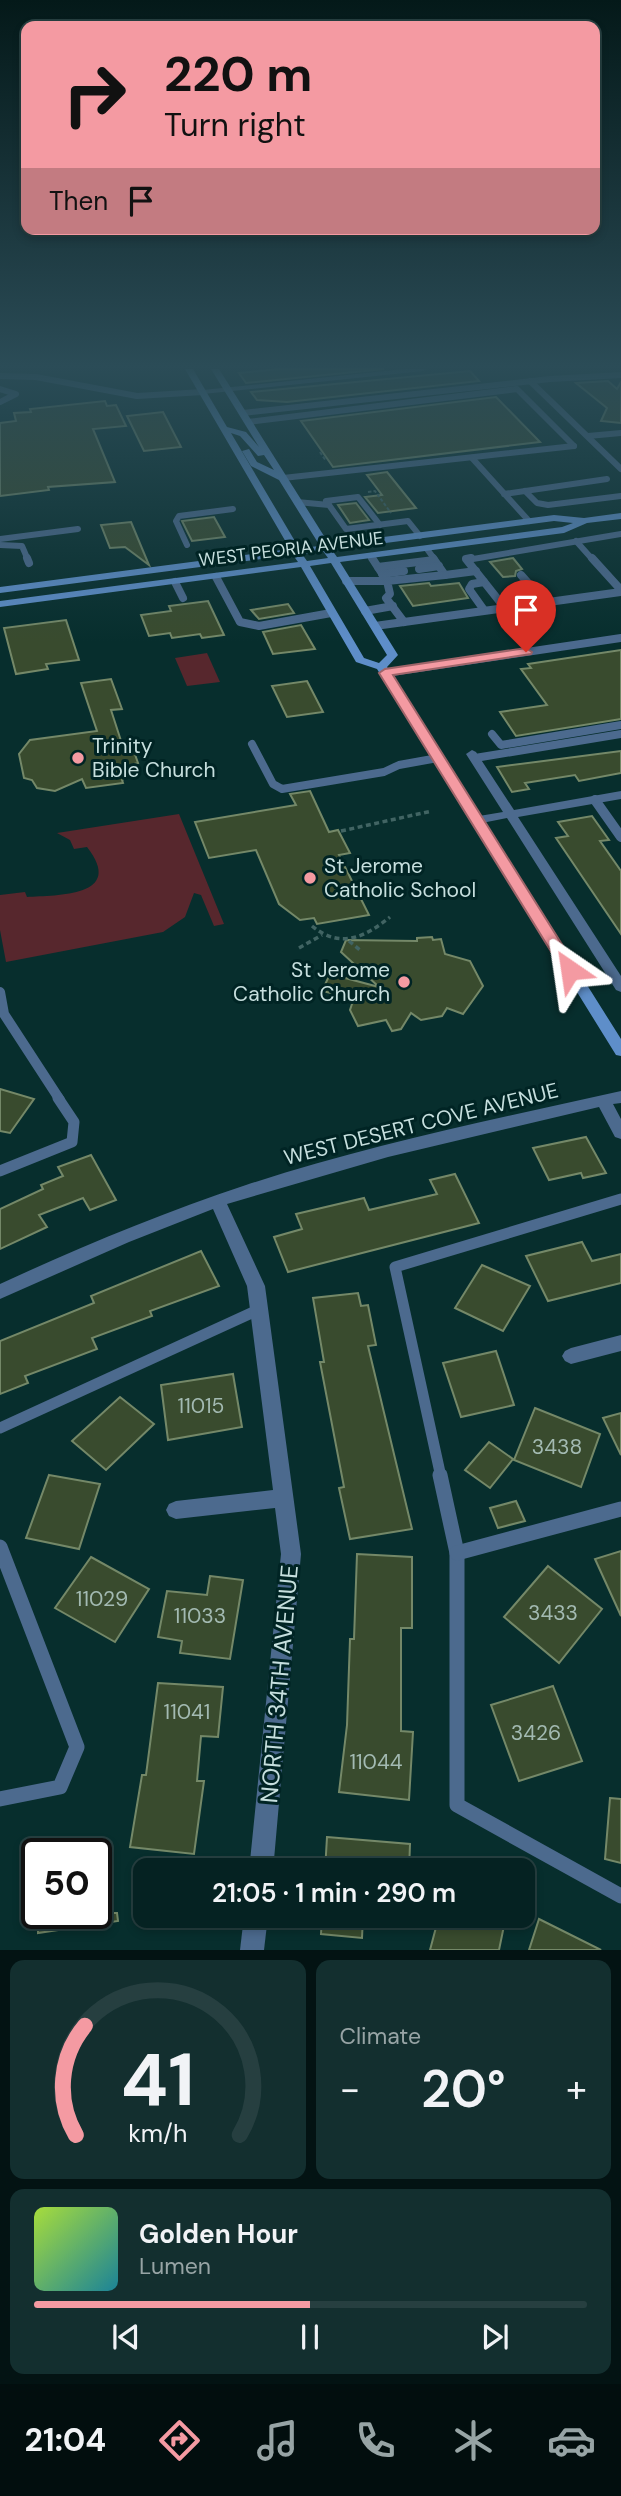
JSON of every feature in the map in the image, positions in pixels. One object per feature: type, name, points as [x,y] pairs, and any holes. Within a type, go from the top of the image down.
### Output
[{"type":"main road","points":[[242,460],[302,566],[360,660],[383,670],[621,1051]]},
{"type":"main road","points":[[252,460],[254,464],[283,478]]},
{"type":"main road","points":[[272,460],[393,655],[383,670]]},
{"type":"main road","name":"WEST PEORIA AVENUE","points":[[0,590],[554,518],[584,521],[621,516]]},
{"type":"main road","name":"WEST PEORIA AVENUE","points":[[0,604],[564,530],[584,521]]},
{"type":"street","points":[[473,756],[616,969],[621,987]]},
{"type":"street","points":[[477,820],[621,795]]},
{"type":"street","name":"WEST DESERT COVE AVENUE","points":[[0,1292],[136,1233],[218,1202],[394,1148],[621,1097]]},
{"type":"street","points":[[603,1101],[621,1133]]},
{"type":"street","name":"NORTH 34TH AVENUE","points":[[218,1202],[244,1254],[256,1286],[291,1553],[262,1858]]},
{"type":"street","points":[[571,1356],[621,1343]]},
{"type":"street","points":[[176,1510],[285,1498]]},
{"type":"street","points":[[252,1950],[255,1928]]},
{"type":"lane","points":[[283,478],[453,460]]},
{"type":"lane","points":[[474,460],[529,521]]},
{"type":"lane","points":[[504,494],[607,479]]},
{"type":"lane","points":[[525,491],[537,503],[548,505],[621,496]]},
{"type":"lane","points":[[380,524],[366,511],[358,497],[326,501],[338,513],[346,529],[408,521],[420,536]]},
{"type":"lane","points":[[297,502],[338,513]]},
{"type":"lane","points":[[187,545],[176,521],[179,516],[233,509]]},
{"type":"lane","points":[[0,539],[78,529]]},
{"type":"lane","points":[[504,607],[466,559],[506,556],[518,548],[621,534]]},
{"type":"lane","points":[[576,541],[621,591]]},
{"type":"lane","points":[[0,545],[22,546],[29,563]]},
{"type":"lane","points":[[427,549],[445,575]]},
{"type":"lane","points":[[346,581],[390,594],[371,556]]},
{"type":"lane","points":[[419,569],[437,563]]},
{"type":"lane","points":[[382,574],[437,563]]},
{"type":"lane","points":[[382,574],[404,571]]},
{"type":"lane","points":[[382,574],[445,575],[476,571]]},
{"type":"lane","points":[[378,591],[382,574]]},
{"type":"lane","points":[[521,575],[529,584],[527,591],[536,602]]},
{"type":"lane","points":[[216,577],[240,622],[259,626],[331,613]]},
{"type":"lane","points":[[175,582],[183,598]]},
{"type":"lane","points":[[484,582],[472,584],[469,589],[484,610]]},
{"type":"lane","points":[[378,591],[404,622]]},
{"type":"lane","points":[[375,626],[621,591]]},
{"type":"lane","points":[[365,611],[393,606]]},
{"type":"lane","points":[[383,670],[621,638]]},
{"type":"lane","points":[[492,734],[501,745],[621,725]]},
{"type":"lane","points":[[473,756],[621,734]]},
{"type":"lane","points":[[252,744],[273,784],[282,789],[384,772],[399,765],[438,758]]},
{"type":"lane","points":[[595,800],[621,837]]},
{"type":"lane","points":[[0,992],[4,1014],[74,1122],[72,1142],[0,1171]]},
{"type":"lane","points":[[621,1199],[395,1267],[457,1553],[457,1805],[621,1896]]},
{"type":"lane","points":[[0,1428],[260,1309]]},
{"type":"lane","points":[[457,1553],[621,1509]]},
{"type":"lane","points":[[0,1547],[77,1747],[61,1787],[0,1798]]},
{"type":"path","points":[[341,831],[432,811]]},
{"type":"path","points":[[313,926],[332,941],[349,941],[364,935],[390,917]]},
{"type":"path","points":[[299,948],[322,935]]},
{"type":"path","points":[[349,941],[360,950]]},
{"type":"shaded area","points":[[207,653],[220,682],[187,686],[175,658]]},
{"type":"shaded area","points":[[179,814],[224,924],[214,926],[201,895],[194,893],[185,917],[163,932],[6,962],[0,930],[0,895],[25,892],[27,897],[69,893],[83,890],[93,884],[98,876],[97,863],[87,847],[74,849],[70,840],[57,833]]},
{"type":"building","points":[[0,460],[106,460],[115,482],[48,487],[49,490],[0,496]]},
{"type":"building","points":[[328,460],[391,460],[333,467]]},
{"type":"building","points":[[387,472],[416,508],[378,513],[365,497],[382,495],[367,475]]},
{"type":"building","points":[[356,503],[369,520],[350,523],[338,505]]},
{"type":"building","points":[[214,517],[225,537],[192,541],[182,521]]},
{"type":"building","points":[[131,522],[149,565],[125,547],[110,548],[101,525]]},
{"type":"building","points":[[513,558],[522,569],[516,571],[515,576],[503,577],[490,562]]},
{"type":"building","points":[[429,583],[431,586],[459,583],[468,598],[413,606],[400,586]]},
{"type":"building","points":[[208,601],[224,635],[202,638],[200,634],[172,638],[170,633],[149,636],[141,615],[171,611],[169,606]]},
{"type":"building","points":[[288,604],[294,613],[259,619],[251,610]]},
{"type":"building","points":[[66,620],[79,660],[46,664],[48,669],[16,674],[4,628]]},
{"type":"building","points":[[301,625],[315,649],[273,654],[263,632]]},
{"type":"building","points":[[621,650],[621,719],[516,736],[500,712],[547,705],[521,669],[531,668],[528,664]]},
{"type":"building","name":"Trinity Bible Church","points":[[111,679],[122,709],[111,710],[123,747],[132,746],[138,763],[130,765],[133,774],[122,780],[123,783],[86,788],[82,779],[55,791],[37,788],[32,780],[24,778],[19,754],[30,740],[97,731],[81,683]]},
{"type":"building","points":[[307,681],[323,712],[287,717],[272,686]]},
{"type":"building","points":[[621,751],[621,773],[579,781],[575,775],[525,783],[529,789],[512,792],[497,767]]},
{"type":"building","name":"St Jerome Catholic School","points":[[310,791],[329,832],[338,830],[350,853],[339,855],[369,915],[317,924],[314,918],[300,920],[279,904],[256,850],[209,858],[195,822],[296,805],[290,794]]},
{"type":"building","points":[[592,816],[609,840],[600,841],[621,871],[621,934],[556,838],[568,836],[558,822]]},
{"type":"building","name":"St Jerome Catholic Church","points":[[432,937],[433,940],[441,939],[445,954],[470,961],[483,986],[463,1014],[447,1008],[442,1016],[421,1020],[411,1013],[401,1029],[392,1031],[386,1020],[358,1026],[350,1010],[354,998],[322,991],[330,974],[379,987],[341,952],[346,940],[417,941],[417,938]]},
{"type":"building","points":[[0,1089],[34,1099],[10,1133],[0,1131]]},
{"type":"building","points":[[586,1137],[606,1173],[583,1178],[581,1173],[549,1180],[533,1148]]},
{"type":"building","points":[[91,1155],[116,1200],[90,1210],[83,1198],[39,1215],[47,1227],[0,1249],[0,1209],[43,1189],[41,1185],[63,1176],[58,1167]]},
{"type":"building","points":[[455,1174],[479,1223],[288,1272],[274,1237],[302,1229],[296,1214],[364,1198],[369,1210],[437,1194],[430,1180]]},
{"type":"building","points":[[582,1242],[592,1261],[621,1254],[621,1283],[548,1301],[526,1256]]},
{"type":"building","points":[[201,1251],[219,1286],[150,1311],[152,1316],[92,1338],[97,1349],[25,1376],[28,1383],[0,1394],[0,1341],[94,1303],[91,1296]]},
{"type":"building","points":[[482,1265],[530,1286],[503,1331],[455,1308]]},
{"type":"building","points":[[358,1293],[361,1306],[368,1305],[376,1345],[368,1346],[412,1529],[350,1539],[339,1488],[344,1487],[320,1362],[324,1362],[313,1298]]},
{"type":"building","points":[[496,1351],[514,1405],[461,1417],[443,1363]]},
{"type":"building","points":[[233,1374],[242,1427],[168,1440],[161,1385]]},
{"type":"building","points":[[120,1397],[154,1424],[106,1470],[72,1441]]},
{"type":"building","points":[[535,1408],[600,1434],[581,1487],[514,1460]]},
{"type":"building","points":[[621,1413],[621,1455],[603,1418]]},
{"type":"building","points":[[489,1442],[513,1459],[490,1488],[465,1470]]},
{"type":"building","points":[[49,1475],[100,1484],[79,1549],[26,1538]]},
{"type":"building","points":[[516,1501],[525,1521],[498,1528],[490,1508]]},
{"type":"building","points":[[621,1551],[621,1616],[595,1559]]},
{"type":"building","points":[[357,1554],[412,1557],[412,1628],[401,1628],[401,1731],[413,1732],[409,1800],[339,1792],[347,1725],[350,1639],[354,1639]]},
{"type":"building","points":[[91,1557],[149,1589],[115,1642],[55,1608]]},
{"type":"building","points":[[548,1566],[602,1609],[559,1663],[504,1617]]},
{"type":"building","points":[[210,1576],[243,1580],[230,1659],[180,1653],[182,1641],[158,1637],[167,1591],[207,1595]]},
{"type":"building","points":[[158,1683],[223,1687],[218,1737],[201,1736],[197,1781],[204,1781],[194,1854],[130,1847],[142,1775],[146,1775]]},
{"type":"building","points":[[553,1686],[582,1761],[519,1781],[491,1705]]},
{"type":"building","points":[[610,1798],[621,1799],[621,1863],[605,1859]]},
{"type":"building","points":[[327,1837],[410,1844],[409,1858],[326,1858]]},
{"type":"building","points":[[112,1913],[117,1913],[118,1921],[112,1922]]},
{"type":"building","points":[[539,1919],[601,1950],[529,1950]]},
{"type":"building","points":[[321,1928],[362,1928],[362,1938],[321,1934]]},
{"type":"building","points":[[436,1928],[504,1928],[499,1950],[430,1950]]},
{"type":"building","points":[[38,1929],[65,1929],[38,1933]]},
{"type":"place","name":"Trinity Bible Church","points":[[78,758]]},
{"type":"place","name":"St Jerome Catholic School","points":[[310,878]]},
{"type":"place","name":"St Jerome Catholic Church","points":[[404,982]]},
{"type":"route","points":[[526,652],[385,673],[570,970]]}]
